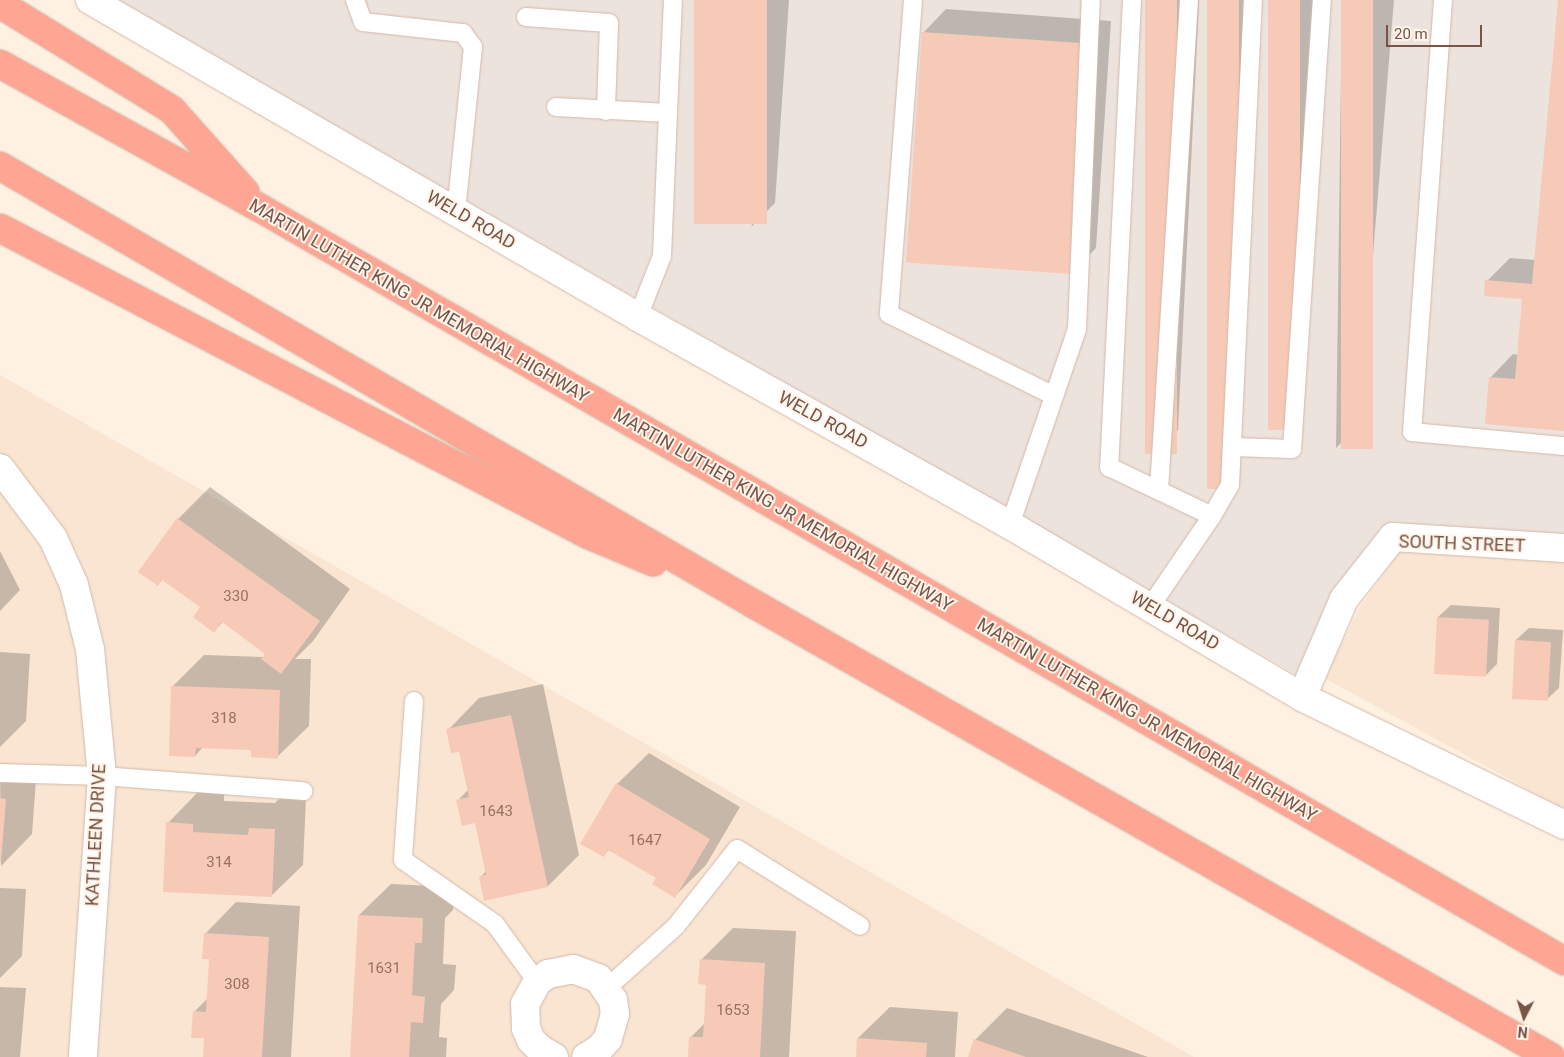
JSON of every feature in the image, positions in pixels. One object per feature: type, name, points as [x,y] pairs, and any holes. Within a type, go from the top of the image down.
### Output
[{"type":"highway","points":[[0,4],[172,110],[260,208]]},
{"type":"highway","name":"MARTIN LUTHER KING JR MEMORIAL HIGHWAY","points":[[0,64],[260,208],[1564,961]]},
{"type":"highway","points":[[0,166],[752,603],[1551,1057]]},
{"type":"highway","points":[[0,228],[587,534],[752,603]]},
{"type":"street","name":"WELD ROAD","points":[[93,1],[638,316],[1010,525],[1302,697],[1564,826]]},
{"type":"street","name":"KATHLEEN DRIVE","points":[[0,468],[40,517],[64,560],[74,585],[90,649],[102,776],[83,1057]]},
{"type":"street","name":"SOUTH STREET","points":[[1302,697],[1344,599],[1393,538],[1564,548]]},
{"type":"street","points":[[554,1057],[540,1050],[526,1028],[525,1004],[537,982],[548,974],[574,969],[598,978],[607,988],[613,1000],[614,1027],[599,1049],[586,1057]]},
{"type":"lane","points":[[355,0],[363,22],[463,33],[473,47],[456,211]]},
{"type":"lane","points":[[638,316],[662,256],[673,0]]},
{"type":"lane","points":[[913,0],[889,314],[1054,396]]},
{"type":"lane","points":[[1010,525],[1077,329],[1091,0]]},
{"type":"lane","points":[[1132,0],[1109,466],[1212,516]]},
{"type":"lane","points":[[1160,490],[1189,0]]},
{"type":"lane","points":[[1150,607],[1212,516],[1230,485],[1253,0]]},
{"type":"lane","points":[[1233,447],[1292,449],[1322,0]]},
{"type":"lane","points":[[1443,0],[1412,432],[1564,446]]},
{"type":"lane","points":[[526,18],[610,23],[606,111]]},
{"type":"lane","points":[[556,107],[668,113]]},
{"type":"lane","points":[[414,701],[403,860],[495,924],[537,982]]},
{"type":"lane","points":[[0,773],[102,776],[303,791]]},
{"type":"lane","points":[[607,988],[676,926],[737,849],[860,926]]},
{"type":"shaded area","points":[[113,0],[1564,0],[1564,539],[1382,527],[1297,675]]},
{"type":"shaded area","points":[[0,375],[1194,1057],[0,1057]]},
{"type":"shaded area","points":[[1401,549],[1564,560],[1564,809],[1324,678],[1360,607]]},
{"type":"building","points":[[694,0],[767,0],[767,224],[694,224]]},
{"type":"building","points":[[1145,0],[1177,0],[1177,454],[1145,454]]},
{"type":"building","points":[[1207,0],[1239,0],[1239,489],[1207,489]]},
{"type":"building","points":[[1268,0],[1300,0],[1300,430],[1268,430]]},
{"type":"building","points":[[1341,0],[1373,0],[1373,449],[1341,449]]},
{"type":"building","points":[[1558,0],[1564,0],[1564,431],[1485,424],[1489,377],[1515,379],[1522,299],[1484,296],[1485,280],[1532,284]]},
{"type":"building","points":[[922,32],[1088,44],[1071,274],[906,262]]},
{"type":"building","points":[[177,518],[320,621],[281,674],[261,659],[265,654],[222,622],[214,633],[193,617],[200,607],[162,580],[158,586],[138,572]]},
{"type":"building","points":[[1437,617],[1489,620],[1486,677],[1434,674]]},
{"type":"building","points":[[1515,640],[1551,642],[1548,701],[1512,699]]},
{"type":"building","points":[[171,686],[280,690],[278,759],[251,757],[251,750],[196,748],[195,757],[169,756]]},
{"type":"building","points":[[511,715],[548,887],[484,901],[479,876],[486,875],[475,823],[462,826],[456,800],[469,797],[459,752],[451,753],[446,729]]},
{"type":"building","points":[[616,783],[710,839],[675,898],[652,884],[656,878],[608,850],[604,857],[580,844]]},
{"type":"building","points":[[0,798],[6,799],[1,862],[0,862]]},
{"type":"building","points":[[166,822],[193,824],[193,832],[248,835],[249,828],[275,829],[272,897],[163,892]]},
{"type":"building","points":[[358,915],[423,918],[422,943],[415,943],[412,995],[425,997],[423,1023],[411,1022],[409,1057],[350,1057]]},
{"type":"building","points":[[204,933],[269,937],[262,1057],[203,1057],[204,1038],[191,1038],[193,1011],[206,1012],[209,959],[202,959]]},
{"type":"building","points":[[700,959],[765,963],[760,1057],[688,1057],[689,1037],[703,1037],[706,985],[698,984]]},
{"type":"building","points":[[857,1038],[927,1043],[926,1057],[856,1057]]},
{"type":"building","points":[[974,1039],[1026,1057],[968,1057]]}]
